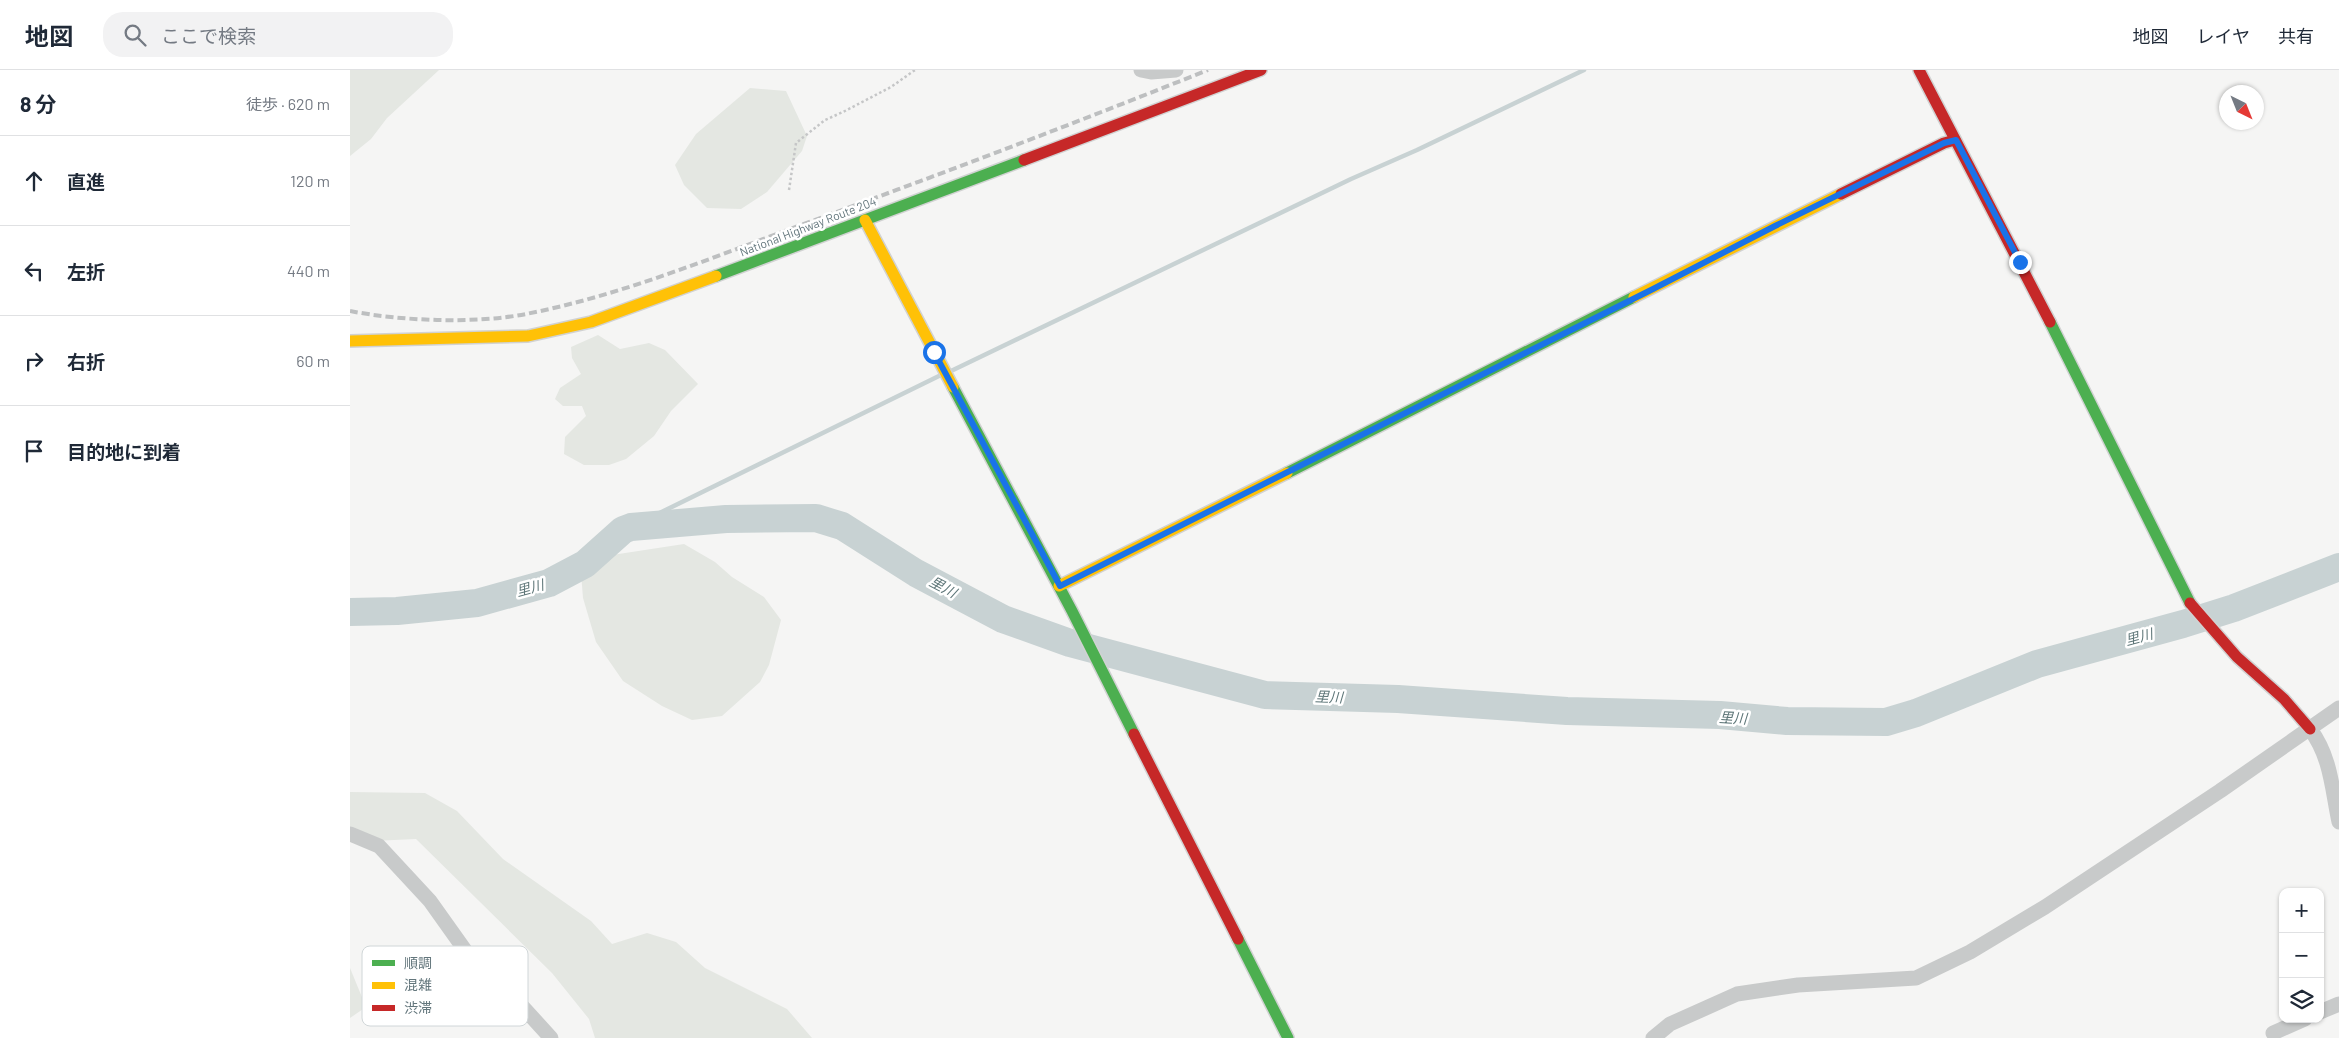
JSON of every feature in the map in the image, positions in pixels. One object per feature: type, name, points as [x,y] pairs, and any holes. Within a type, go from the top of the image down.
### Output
[{"type":"main road","name":"National Highway Route 204","points":[[350,341],[528,336],[568,329],[778,254],[1261,70]]},
{"type":"main road","points":[[1919,70],[2136,492],[2186,598],[2237,657],[2284,699],[2310,729]]},
{"type":"main road","points":[[1060,586],[1775,226],[1944,143],[1956,140]]},
{"type":"main road","points":[[865,220],[953,389],[1060,586],[1288,1038]]},
{"type":"street","points":[[1142,70],[1151,72],[1176,70]]},
{"type":"street","points":[[1653,1038],[1670,1024],[1737,994],[1798,985],[1916,978],[1970,952],[2045,907],[2339,708]]},
{"type":"street","points":[[2310,729],[2322,744],[2327,760],[2339,822]]},
{"type":"street","points":[[350,834],[379,846],[430,900],[462,946]]},
{"type":"street","points":[[2324,1010],[2339,1004]]},
{"type":"street","points":[[528,1013],[551,1038]]},
{"type":"street","points":[[2273,1033],[2296,1023]]},
{"type":"path","points":[[789,190],[796,143],[825,120],[891,87],[915,70]]},
{"type":"shaded area","points":[[350,70],[439,70],[387,118],[371,139],[350,156]]},
{"type":"shaded area","points":[[750,88],[786,91],[807,136],[802,151],[767,192],[741,209],[707,208],[684,185],[675,165],[696,134]]},
{"type":"shaded area","points":[[598,335],[620,349],[649,343],[665,350],[698,384],[671,411],[654,436],[626,459],[609,465],[584,465],[564,454],[565,437],[586,416],[582,406],[563,406],[555,399],[560,388],[581,374],[572,358],[571,347]]},
{"type":"shaded area","points":[[684,544],[715,562],[732,577],[764,597],[781,620],[769,665],[760,682],[722,716],[692,720],[662,706],[623,681],[596,642],[583,598],[581,573],[599,557]]},
{"type":"shaded area","points":[[350,792],[425,793],[457,811],[503,859],[591,921],[612,944],[647,933],[676,942],[705,968],[787,1009],[812,1038],[595,1038],[589,1019],[552,973],[528,949],[528,946],[525,946],[416,839],[350,842]]},
{"type":"shaded area","points":[[350,968],[362,997],[362,1010],[350,1018]]},
{"type":"waterway","points":[[951,371],[1351,179],[1417,150],[1584,70]]},
{"type":"waterway","points":[[631,527],[941,375]]},
{"type":"waterway","name":"里川","points":[[350,612],[397,611],[477,603],[549,583],[585,564],[623,530],[631,527],[726,519],[816,518],[842,526],[916,573],[1003,619],[1070,643],[1265,695],[1398,699],[1567,711],[1720,715],[1787,721],[1886,722],[1916,713],[2037,664],[2234,608],[2339,567]]},
{"type":"railway","points":[[350,311],[415,319],[461,320],[506,317],[564,306],[676,271],[1064,127],[1208,70]]},
{"type":"traffic: fast","points":[[716,276],[1024,160]]},
{"type":"traffic: fast","points":[[1287,473],[1634,297]]},
{"type":"traffic: fast","points":[[2050,322],[2190,603]]},
{"type":"traffic: fast","points":[[953,387],[1072,611],[1134,734]]},
{"type":"traffic: fast","points":[[1238,939],[1288,1038]]},
{"type":"traffic: slow","points":[[1634,297],[1841,194]]},
{"type":"traffic: slow","points":[[865,220],[953,387]]},
{"type":"traffic: slow","points":[[350,341],[528,336],[591,322],[716,276]]},
{"type":"traffic: slow","points":[[1059,586],[1287,473]]},
{"type":"traffic: jam","points":[[1024,160],[1261,70]]},
{"type":"traffic: jam","points":[[1919,70],[2050,322]]},
{"type":"traffic: jam","points":[[1841,194],[1944,143],[1955,140]]},
{"type":"traffic: jam","points":[[2190,603],[2237,657],[2284,699],[2310,729]]},
{"type":"traffic: jam","points":[[1134,734],[1238,939]]},
{"type":"route","points":[[934,352],[1060,586],[1739,246],[1775,226],[1910,162],[1919,155],[1944,143],[1956,140],[2020,262]]}]
